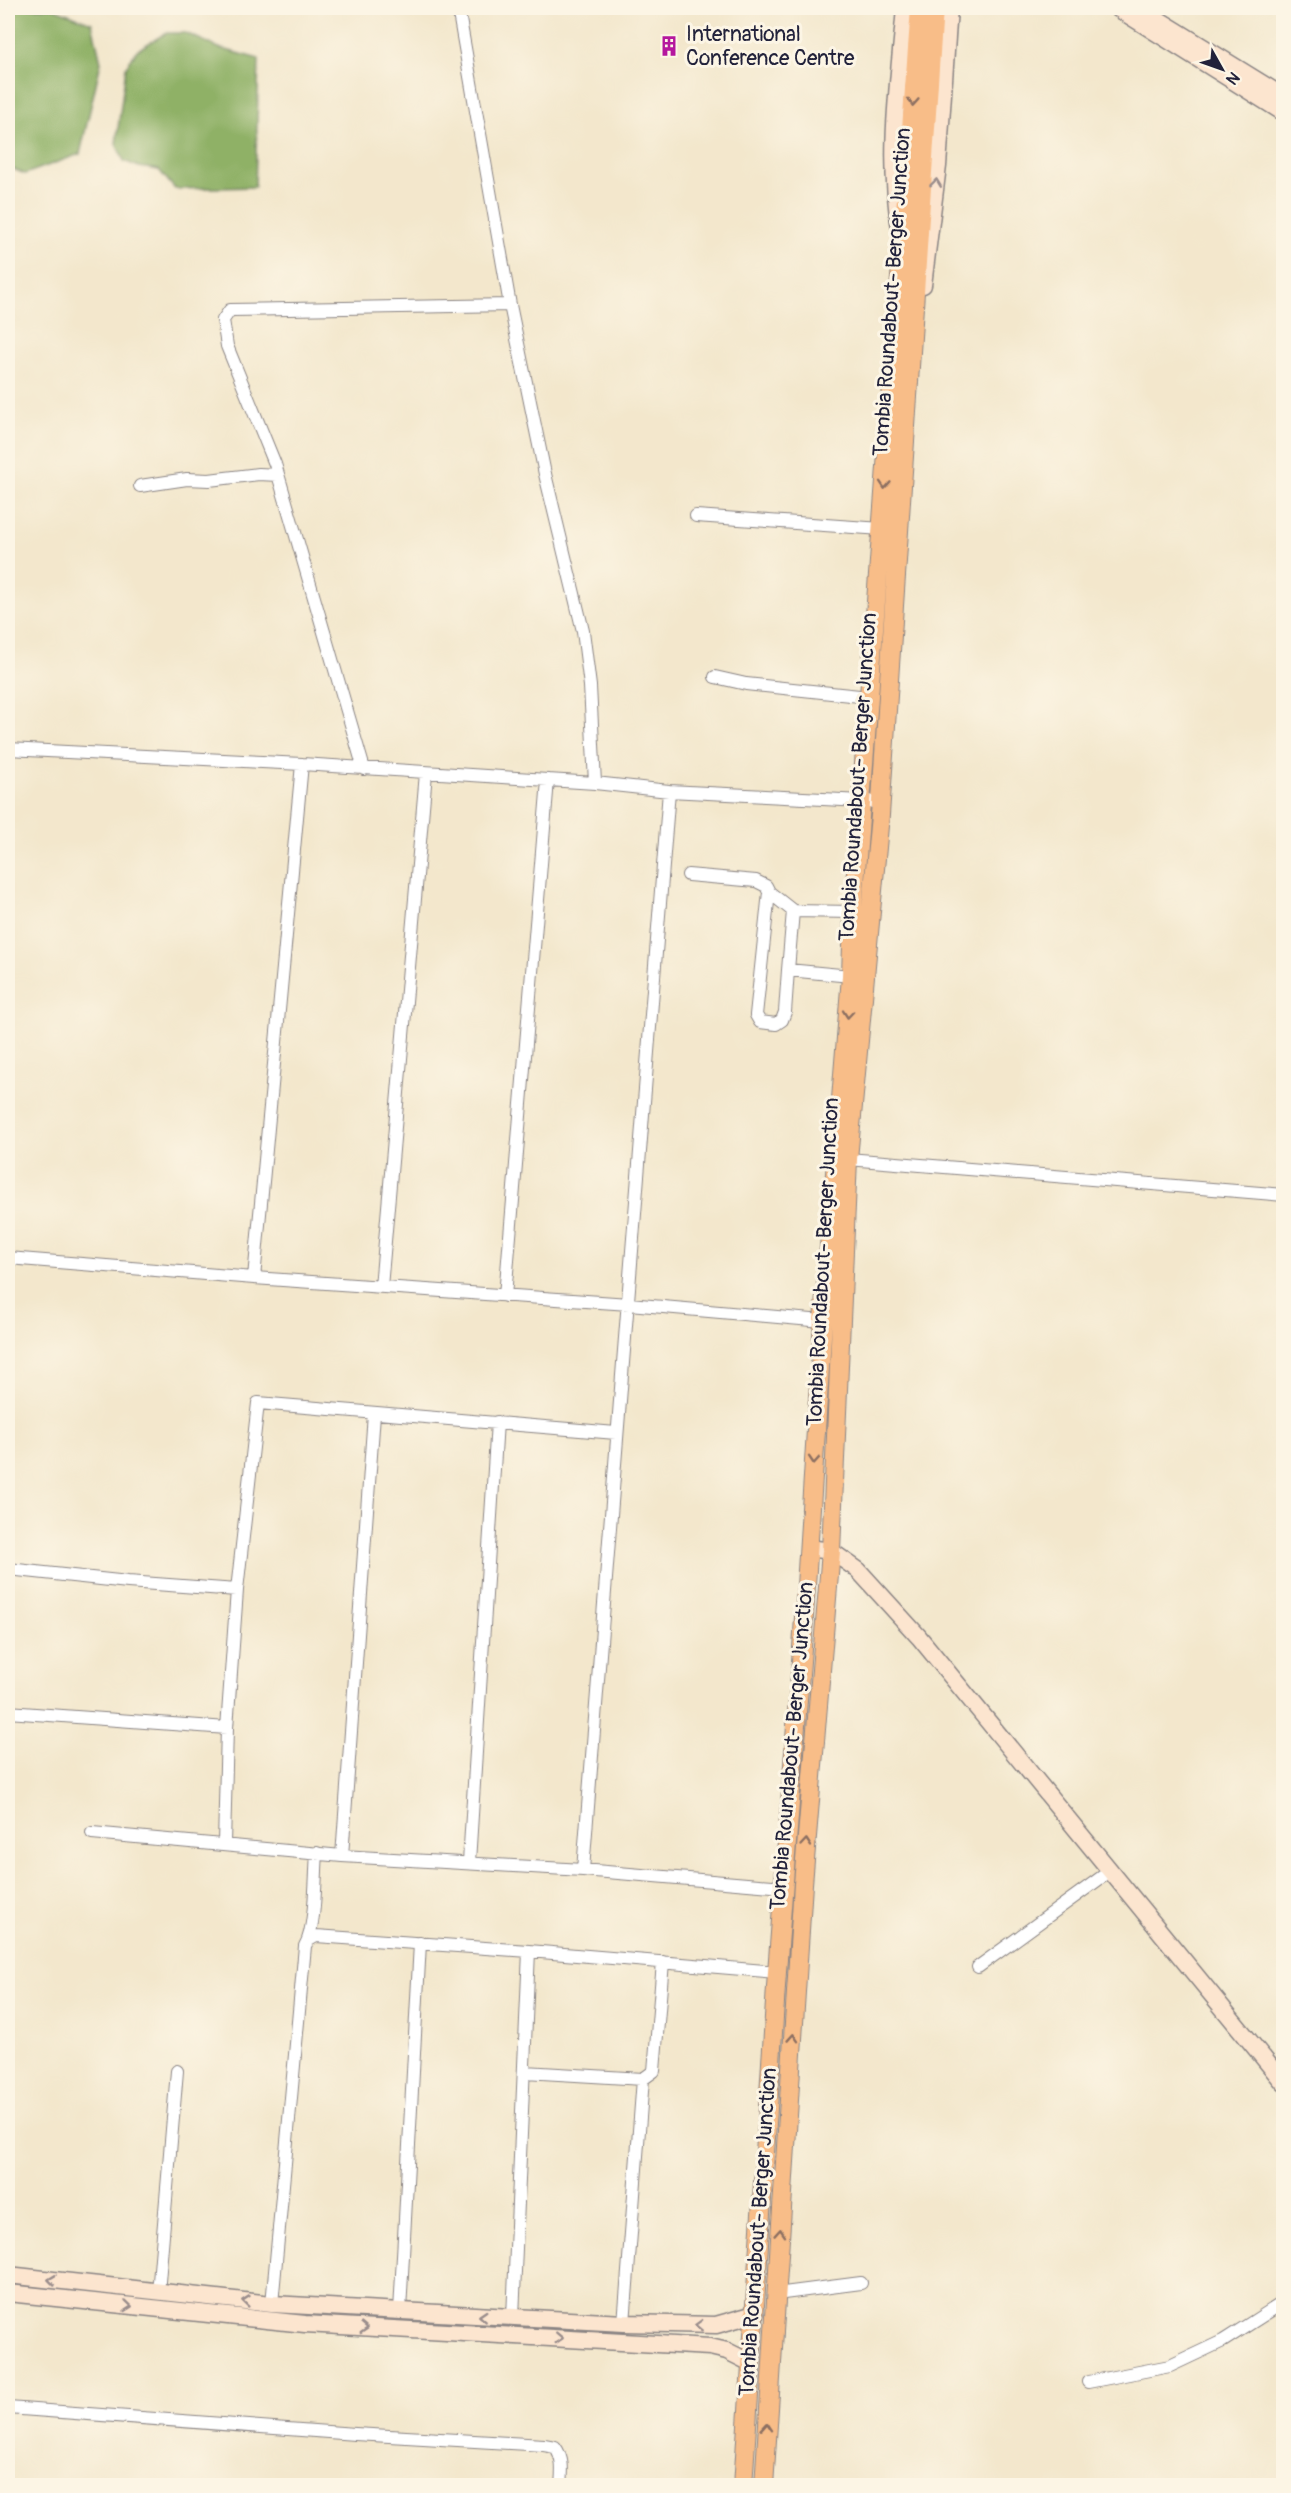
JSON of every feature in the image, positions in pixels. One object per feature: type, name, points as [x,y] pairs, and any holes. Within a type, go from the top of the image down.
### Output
[{"type":"main road","points":[[920,8],[925,42]]},
{"type":"main road","points":[[925,42],[934,8]]},
{"type":"main road","name":"Tombia Roundabout- Berger Junction","points":[[743,2486],[777,1972],[809,1548],[823,1321],[851,976],[869,697],[903,246],[925,42]]},
{"type":"main road","name":"Tombia Roundabout- Berger Junction","points":[[764,2486],[803,1884],[831,1551],[848,1159],[881,802],[913,323],[925,42]]},
{"type":"street","points":[[458,8],[510,305],[545,474],[583,631],[591,686],[595,783]]},
{"type":"street","points":[[903,246],[894,185],[905,8]]},
{"type":"street","points":[[913,323],[921,300],[938,166],[949,8]]},
{"type":"street","points":[[1117,8],[1284,113]]},
{"type":"street","points":[[1140,8],[1284,97]]},
{"type":"street","points":[[364,768],[278,475],[227,346],[223,320],[230,309],[510,305]]},
{"type":"street","points":[[140,486],[187,479],[208,480],[259,474],[278,475]]},
{"type":"street","points":[[696,516],[882,528]]},
{"type":"street","points":[[715,677],[746,684],[869,697]]},
{"type":"street","points":[[8,749],[302,764],[595,783],[669,791],[881,802]]},
{"type":"street","points":[[254,1278],[302,764]]},
{"type":"street","points":[[381,1287],[426,773]]},
{"type":"street","points":[[505,1296],[548,780]]},
{"type":"street","points":[[582,1870],[669,791]]},
{"type":"street","points":[[688,875],[756,881],[766,886],[769,892],[793,911],[854,912]]},
{"type":"street","points":[[769,892],[756,1015],[760,1022],[776,1024],[784,1016],[793,911]]},
{"type":"street","points":[[788,970],[851,976]]},
{"type":"street","points":[[848,1159],[1284,1195]]},
{"type":"street","points":[[8,1258],[629,1304],[823,1321]]},
{"type":"street","points":[[224,1844],[227,1728],[237,1590],[258,1403],[616,1433]]},
{"type":"street","points":[[342,1856],[374,1414]]},
{"type":"street","points":[[469,1862],[497,1422]]},
{"type":"street","points":[[809,1548],[831,1551],[858,1570],[919,1636],[1284,2083]]},
{"type":"street","points":[[8,1569],[128,1582],[237,1590]]},
{"type":"street","points":[[8,1712],[227,1728]]},
{"type":"street","points":[[92,1833],[342,1856],[469,1862],[784,1887]]},
{"type":"street","points":[[309,1940],[317,1853]]},
{"type":"street","points":[[978,1967],[1110,1871]]},
{"type":"street","points":[[272,2304],[305,1946],[309,1940],[316,1936],[420,1943],[777,1972]]},
{"type":"street","points":[[400,2311],[420,1943]]},
{"type":"street","points":[[513,2317],[529,1951]]},
{"type":"street","points":[[525,2072],[644,2079],[654,2071],[663,1962]]},
{"type":"street","points":[[158,2292],[177,2071]]},
{"type":"street","points":[[624,2323],[644,2079]]},
{"type":"street","points":[[8,2275],[272,2304],[624,2323],[716,2325],[755,2314]]},
{"type":"street","points":[[776,2294],[861,2283]]},
{"type":"street","points":[[8,2294],[327,2325],[710,2347],[728,2351],[751,2363]]},
{"type":"street","points":[[1088,2382],[1170,2366],[1223,2342],[1284,2302]]},
{"type":"street","points":[[327,2325],[329,2307]]},
{"type":"street","points":[[8,2408],[354,2434],[544,2445],[555,2447],[560,2454],[563,2466],[561,2486]]},
{"type":"green space","points":[[8,8],[53,8],[92,23],[101,62],[80,154],[25,174],[8,167]]},
{"type":"green space","points":[[166,33],[186,33],[219,48],[259,59],[255,187],[175,189],[159,170],[139,167],[124,161],[116,144],[126,67],[137,50]]},
{"type":"place","name":"International Conference Centre","points":[[669,46]]}]
